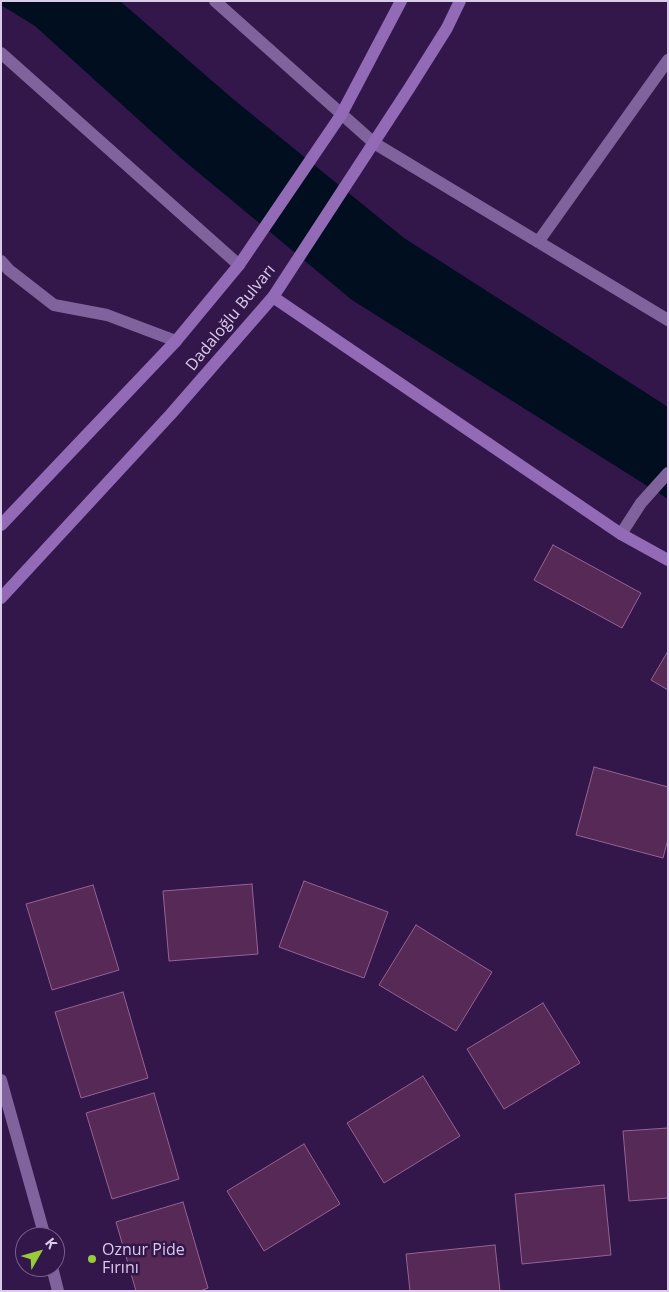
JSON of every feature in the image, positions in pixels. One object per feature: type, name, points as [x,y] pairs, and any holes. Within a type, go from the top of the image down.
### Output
[{"type":"main road","name":"Dadaloğlu Bulvarı","points":[[2,524],[176,341],[239,264],[342,115],[400,1]]},
{"type":"main road","name":"Dadaloğlu Bulvarı","points":[[1,598],[171,414],[273,297],[374,143],[446,28],[460,1]]},
{"type":"main road","points":[[273,297],[621,534],[668,560]]},
{"type":"street","points":[[215,1],[374,143],[668,320]]},
{"type":"street","points":[[1,53],[239,264]]},
{"type":"street","points":[[538,242],[668,60]]},
{"type":"street","points":[[1,261],[9,270],[54,305],[107,315],[176,341]]},
{"type":"street","points":[[621,534],[641,503],[668,473]]},
{"type":"street","points":[[1,1080],[41,1227]]},
{"type":"street","points":[[54,1277],[58,1291]]},
{"type":"water","points":[[1,1],[120,1],[233,99],[404,238],[668,407],[668,499],[352,300],[182,159],[35,26],[1,5]]},
{"type":"building","points":[[553,545],[641,593],[622,628],[534,580]]},
{"type":"building","points":[[668,651],[668,690],[651,680]]},
{"type":"building","points":[[594,767],[668,787],[668,839],[663,858],[576,835]]},
{"type":"building","points":[[304,881],[388,912],[364,978],[279,947]]},
{"type":"building","points":[[252,884],[258,954],[169,961],[163,891]]},
{"type":"building","points":[[93,885],[119,970],[52,990],[26,904]]},
{"type":"building","points":[[416,925],[492,972],[456,1031],[379,985]]},
{"type":"building","points":[[123,992],[148,1078],[81,1098],[55,1012]]},
{"type":"building","points":[[543,1003],[580,1063],[504,1109],[467,1049]]},
{"type":"building","points":[[423,1076],[460,1136],[384,1183],[347,1123]]},
{"type":"building","points":[[154,1093],[179,1179],[112,1199],[86,1113]]},
{"type":"building","points":[[668,1128],[668,1198],[629,1201],[623,1131]]},
{"type":"building","points":[[304,1144],[340,1204],[264,1251],[227,1191]]},
{"type":"building","points":[[604,1185],[611,1255],[522,1264],[515,1194]]},
{"type":"building","points":[[183,1202],[208,1288],[200,1291],[136,1291],[116,1222]]},
{"type":"building","points":[[495,1245],[500,1291],[410,1291],[406,1254]]},
{"type":"place","name":"Oznur Pide Fırını","points":[[92,1259]]}]
